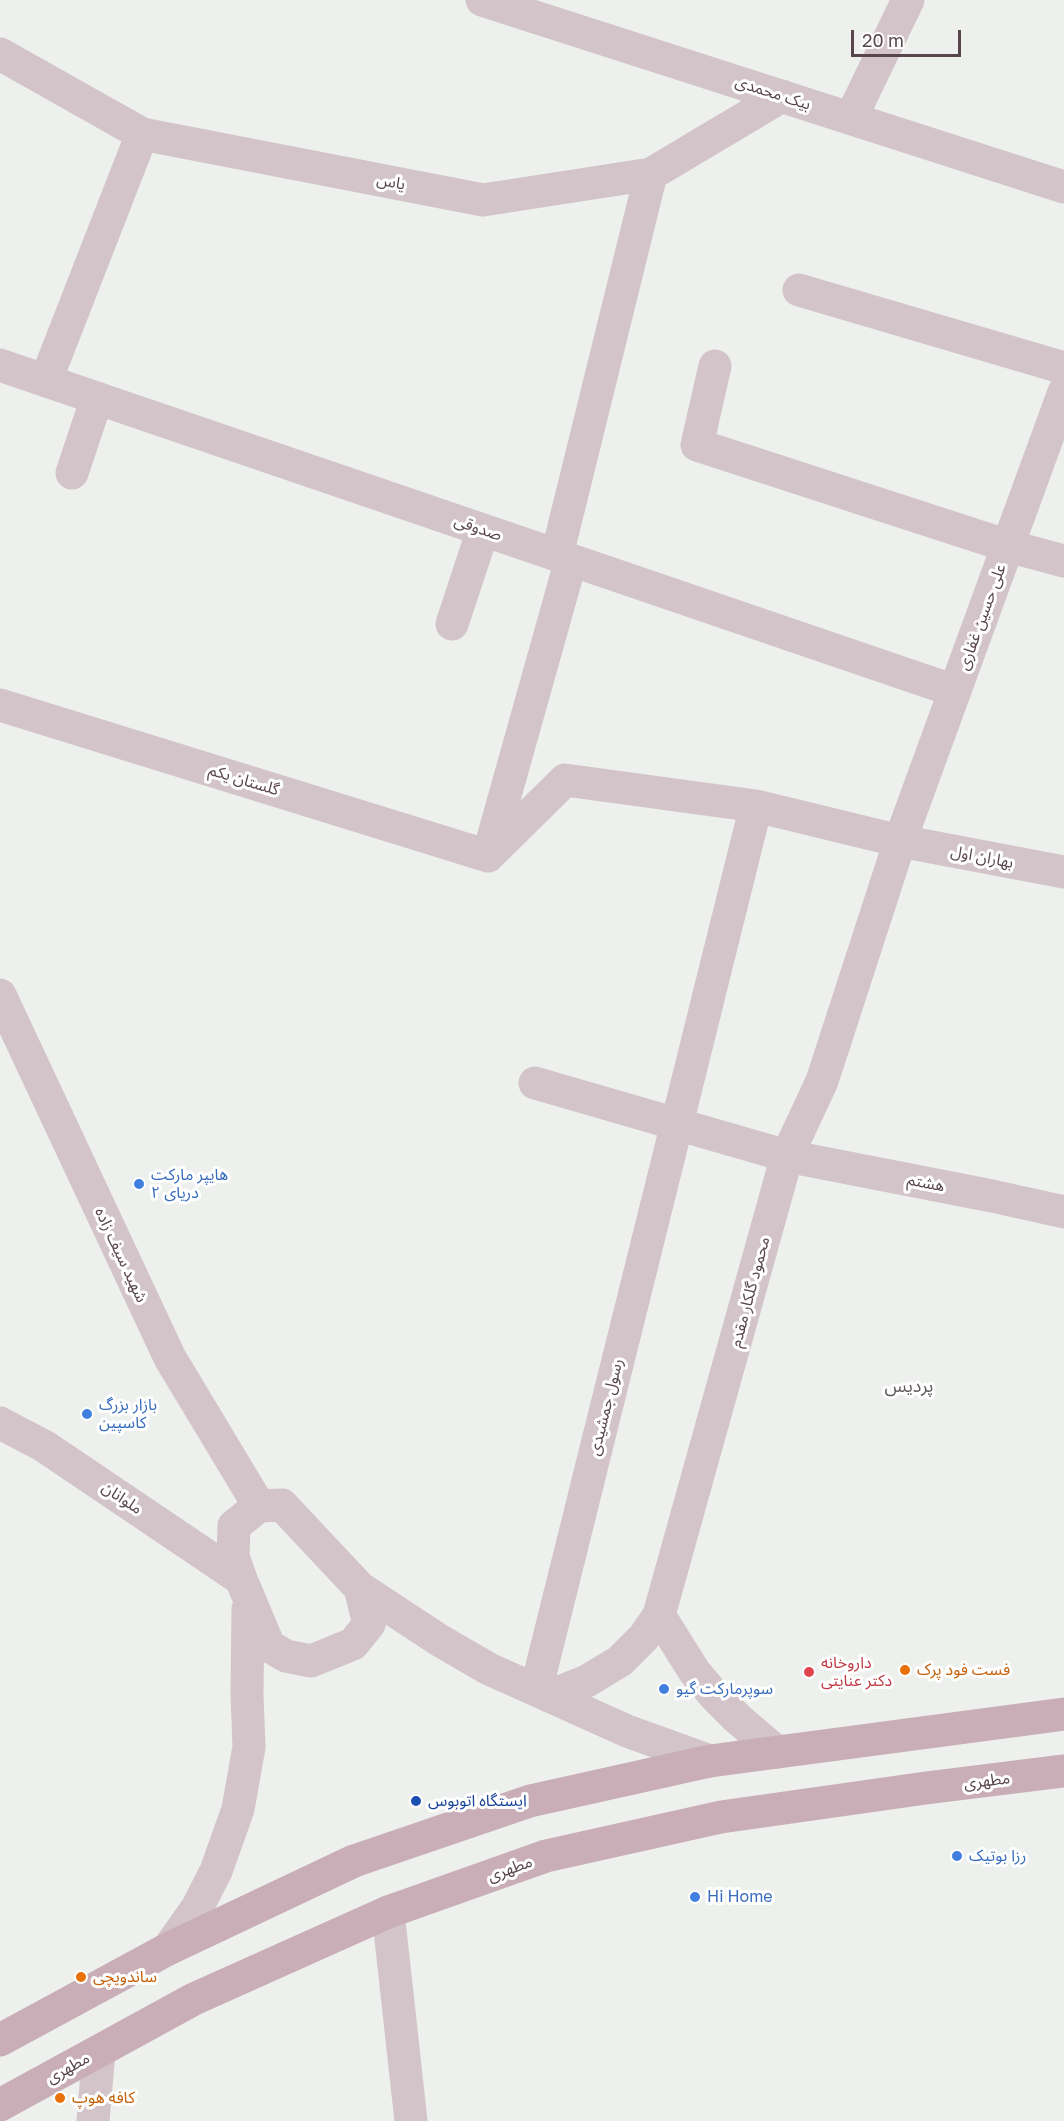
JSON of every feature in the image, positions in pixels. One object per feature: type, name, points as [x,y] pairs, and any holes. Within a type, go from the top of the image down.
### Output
[{"type":"main road","points":[[0,2040],[168,1949],[354,1861],[530,1801],[710,1761],[1064,1714]]},
{"type":"main road","name":"مطهری","points":[[0,2105],[194,2000],[388,1912],[546,1856],[721,1817],[1064,1771]]},
{"type":"street","name":"بیک محمدی","points":[[482,0],[1064,187]]},
{"type":"street","points":[[851,118],[908,0]]},
{"type":"street","name":"یاس","points":[[0,54],[142,134],[483,200],[651,174],[782,96]]},
{"type":"street","points":[[46,380],[142,134]]},
{"type":"street","points":[[488,856],[564,557],[651,174]]},
{"type":"street","points":[[799,290],[1064,368]]},
{"type":"street","name":"صدوقی","points":[[0,364],[955,691]]},
{"type":"street","points":[[715,366],[697,445],[1008,546],[1064,561]]},
{"type":"street","name":"علی حسین غفاری","points":[[900,841],[1064,392]]},
{"type":"street","points":[[72,473],[97,398]]},
{"type":"street","points":[[452,624],[483,530]]},
{"type":"street","name":"گلستان یکم","points":[[0,705],[488,856]]},
{"type":"street","name":"بهاران اول","points":[[488,856],[565,780],[756,806],[900,841],[1064,872]]},
{"type":"street","name":"رسول جمشیدی","points":[[542,1693],[676,1124],[756,806]]},
{"type":"street","name":"محمود گلکار مقدم","points":[[542,1693],[587,1681],[620,1661],[644,1637],[659,1615],[787,1156],[822,1081],[900,841]]},
{"type":"street","name":"شهید سیف زاده","points":[[0,995],[170,1358],[259,1506]]},
{"type":"street","name":"هشتم","points":[[535,1083],[787,1156],[1064,1212]]},
{"type":"street","name":"ملوانان","points":[[0,1423],[44,1446],[245,1587]]},
{"type":"street","points":[[360,1588],[369,1624],[353,1644],[311,1661],[286,1656],[269,1646],[245,1587],[233,1557],[234,1526],[259,1506],[282,1505],[360,1588],[479,1663],[627,1731],[710,1761]]},
{"type":"street","points":[[168,1949],[197,1908],[216,1871],[238,1809],[249,1747],[245,1587]]},
{"type":"street","points":[[659,1615],[694,1671],[714,1695],[777,1752]]},
{"type":"street","points":[[388,1912],[411,2121]]},
{"type":"street","points":[[93,2121],[99,2051]]},
{"type":"place","name":"هایپر مارکت دریای ۲","points":[[139,1184]]},
{"type":"place","name":"بازار بزرگ کاسپین","points":[[87,1414]]},
{"type":"place","name":"فست فود پرک","points":[[905,1670]]},
{"type":"place","name":"داروخانه دکتر عنایتی","points":[[809,1672]]},
{"type":"place","name":"سوپرمارکت گیو","points":[[664,1689]]},
{"type":"place","name":"ایستگاه اتوبوس","points":[[416,1801]]},
{"type":"place","name":"رزا بوتیک","points":[[957,1856]]},
{"type":"place","name":"Hi Home","points":[[695,1897]]},
{"type":"place","name":"ساندویچی","points":[[81,1977]]},
{"type":"place","name":"کافه هوپ","points":[[60,2098]]},
{"type":"district","name":"پردیس","points":[[909,1386]]}]
